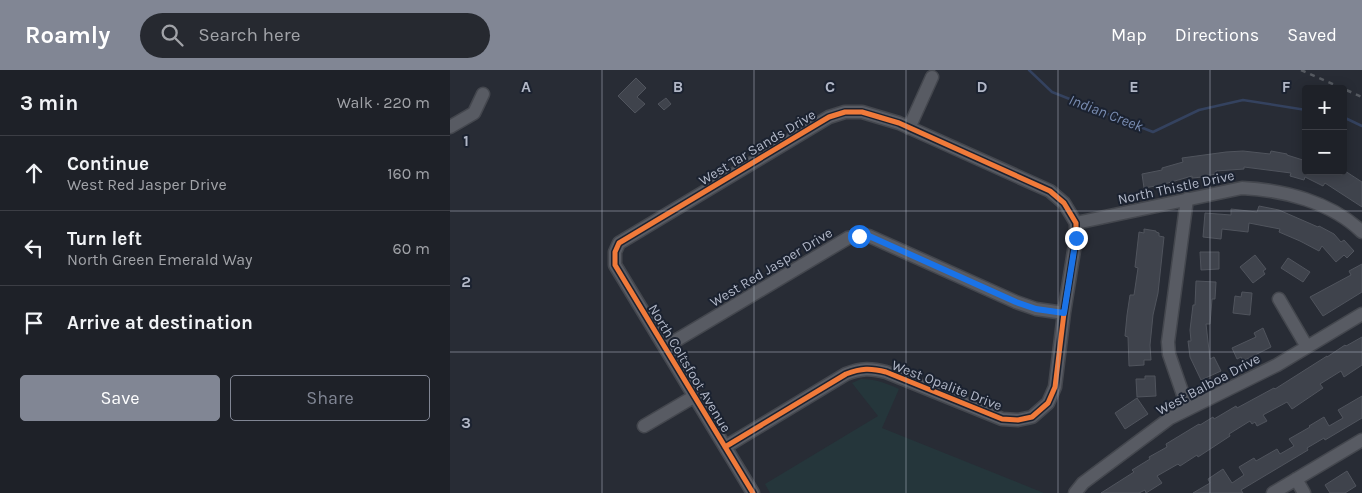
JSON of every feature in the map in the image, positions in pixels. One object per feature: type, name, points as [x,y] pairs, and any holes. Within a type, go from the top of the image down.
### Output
[{"type":"street","points":[[909,128],[932,77]]},
{"type":"street","points":[[450,127],[474,113],[483,94]]},
{"type":"street","name":"West Tar Sands Drive","points":[[615,252],[619,243],[829,117],[845,112],[862,112],[899,123],[1050,191],[1064,203],[1076,223]]},
{"type":"street","name":"North Thistle Drive","points":[[1076,223],[1242,188],[1264,189],[1288,194],[1318,204],[1342,215],[1362,232]]},
{"type":"street","points":[[1187,199],[1168,342],[1169,354],[1188,409]]},
{"type":"street","points":[[1064,313],[1076,238],[1076,223]]},
{"type":"street","name":"West Red Jasper Drive","points":[[665,347],[848,238],[859,236],[869,236],[1016,302],[1036,309],[1064,313]]},
{"type":"street","name":"North Coltsfoot Avenue","points":[[615,252],[615,265],[753,493]]},
{"type":"street","points":[[1280,299],[1307,347]]},
{"type":"street","name":"West Opalite Drive","points":[[725,447],[846,374],[864,368],[886,372],[1002,419],[1018,420],[1032,417],[1048,403],[1055,386],[1064,313]]},
{"type":"street","name":"West Balboa Drive","points":[[1075,493],[1083,483],[1170,418],[1277,365],[1362,314]]},
{"type":"street","points":[[644,426],[694,396]]},
{"type":"street","points":[[1273,493],[1362,440]]},
{"type":"street","points":[[1296,479],[1304,493]]},
{"type":"shaded area","points":[[861,379],[880,382],[899,389],[882,428],[1044,493],[770,493],[765,484],[878,416],[852,383]]},
{"type":"building","points":[[636,78],[646,88],[637,97],[645,104],[635,113],[618,96]]},
{"type":"building","points":[[666,98],[671,104],[664,110],[658,104]]},
{"type":"building","points":[[1243,151],[1270,154],[1271,151],[1287,154],[1302,160],[1302,175],[1347,175],[1347,172],[1362,182],[1362,207],[1325,183],[1323,186],[1305,177],[1304,180],[1290,176],[1291,173],[1244,167],[1244,169],[1216,171],[1217,174],[1192,178],[1192,176],[1144,188],[1142,174],[1162,170],[1162,168],[1183,162],[1182,158]]},
{"type":"building","points":[[1259,206],[1279,210],[1319,226],[1334,234],[1341,242],[1344,240],[1354,251],[1347,258],[1344,255],[1336,262],[1322,246],[1319,251],[1279,232],[1280,229],[1249,223],[1248,232],[1222,229],[1221,239],[1203,237],[1205,213],[1231,215],[1231,209],[1257,212]]},
{"type":"building","points":[[1144,229],[1156,231],[1159,233],[1159,236],[1164,237],[1158,293],[1153,315],[1150,345],[1151,360],[1144,360],[1144,365],[1129,366],[1128,337],[1125,336],[1127,315],[1130,295],[1134,295],[1138,268],[1135,267],[1139,232],[1144,233]]},
{"type":"building","points":[[1200,252],[1219,252],[1219,269],[1201,270]]},
{"type":"building","points":[[1255,255],[1266,269],[1263,271],[1265,274],[1253,283],[1240,267]]},
{"type":"building","points":[[1288,258],[1310,272],[1303,282],[1281,268]]},
{"type":"building","points":[[1362,264],[1362,292],[1323,316],[1310,297],[1351,275],[1349,271]]},
{"type":"building","points":[[1196,281],[1216,282],[1215,299],[1212,299],[1210,324],[1206,324],[1210,359],[1214,357],[1221,371],[1201,380],[1190,357],[1188,341],[1191,341],[1190,330],[1193,305],[1195,305]]},
{"type":"building","points":[[1242,292],[1252,293],[1250,315],[1233,313],[1235,296],[1241,297]]},
{"type":"building","points":[[1263,328],[1271,347],[1243,361],[1241,357],[1237,359],[1232,348],[1256,337],[1254,333]]},
{"type":"building","points":[[1362,337],[1362,365],[1344,377],[1341,371],[1320,384],[1323,388],[1292,409],[1287,402],[1263,415],[1267,421],[1257,426],[1255,422],[1252,424],[1250,421],[1198,457],[1197,455],[1180,466],[1178,464],[1157,476],[1162,483],[1146,493],[1145,490],[1139,493],[1101,493],[1134,472],[1132,470],[1150,459],[1149,457],[1167,447],[1166,444],[1199,424],[1213,417],[1214,419],[1236,406],[1237,408],[1275,389],[1345,345]]},
{"type":"building","points":[[1145,376],[1155,376],[1156,396],[1137,397],[1136,379],[1145,379]]},
{"type":"building","points":[[1362,396],[1362,418],[1325,440],[1324,438],[1307,448],[1308,450],[1241,490],[1243,493],[1193,493],[1210,483],[1208,479],[1223,469],[1232,483],[1244,475],[1239,467],[1254,458],[1256,461],[1277,449],[1280,454],[1294,446],[1289,439],[1324,417],[1329,426],[1343,418],[1338,410]]},
{"type":"building","points":[[1137,398],[1148,414],[1125,429],[1115,413]]},
{"type":"building","points":[[1347,471],[1356,486],[1345,493],[1330,493],[1325,485]]},
{"type":"waterway","name":"Indian Creek","points":[[1029,70],[1052,92],[1153,132],[1199,110],[1243,100],[1302,109]]},
{"type":"waterway","name":"Indian Creek","points":[[1347,119],[1362,126]]},
{"type":"railway","points":[[1301,70],[1362,97]]},
{"type":"cycle path","points":[[725,447],[846,374],[871,369],[886,372],[1002,419],[1018,420],[1032,417],[1048,403],[1055,387],[1076,238],[1076,223],[1064,203],[1050,191],[899,123],[862,112],[845,112],[829,117],[619,243],[615,252],[615,265],[753,493]]},
{"type":"route","points":[[859,236],[869,236],[1016,302],[1036,309],[1064,313],[1076,238]]}]
